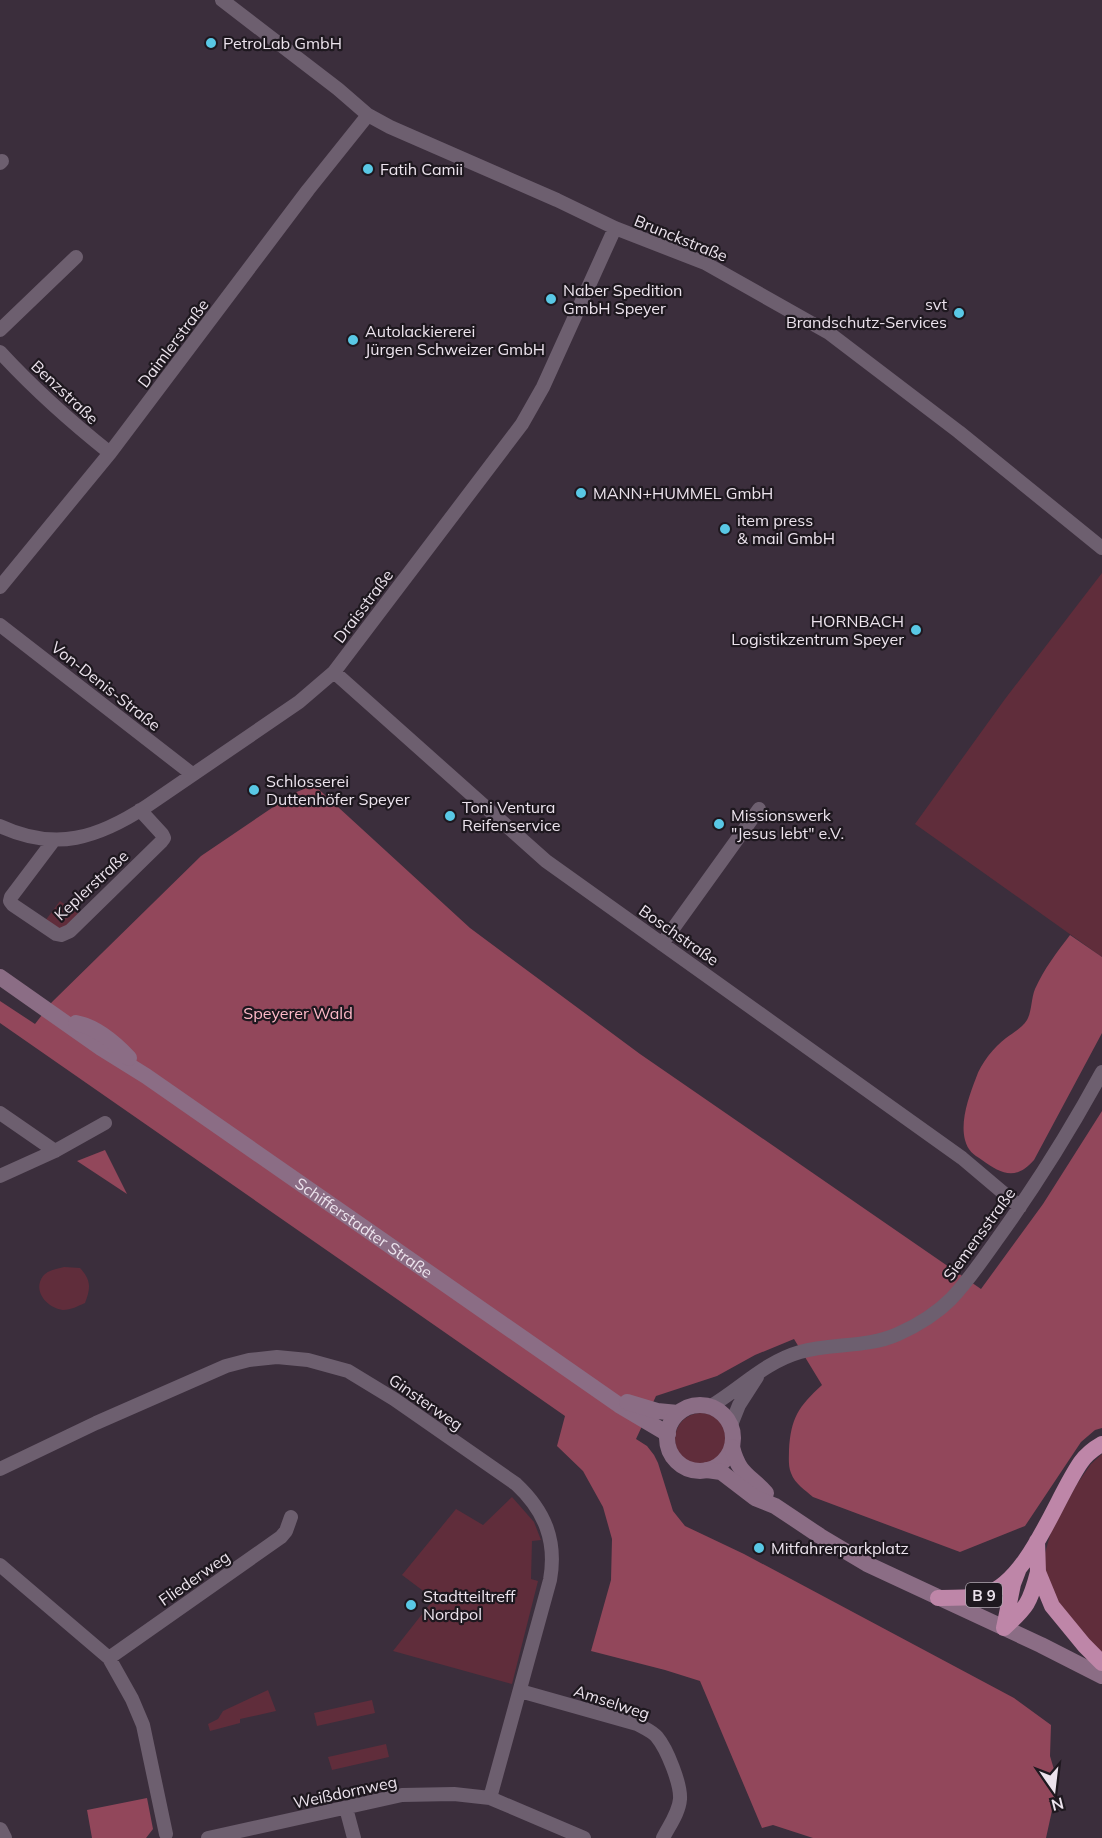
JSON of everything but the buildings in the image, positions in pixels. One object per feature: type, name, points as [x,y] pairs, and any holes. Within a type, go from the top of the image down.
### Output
[{"type":"highway","points":[[1102,1444],[1082,1461],[1037,1542],[1038,1572],[1052,1606],[1102,1663]]},
{"type":"highway","name":"B 9","points":[[938,1598],[984,1595],[1003,1584],[1037,1542]]},
{"type":"highway","name":"B 9","points":[[1004,1628],[1019,1567]]},
{"type":"highway","name":"B 9","points":[[1004,1628],[1025,1609],[1038,1572]]},
{"type":"main road","name":"Schifferstadter Straße","points":[[0,977],[619,1405],[668,1434]]},
{"type":"main road","name":"Schifferstadter Straße","points":[[584,1380],[630,1404],[657,1411],[678,1413]]},
{"type":"main road","points":[[775,1506],[736,1462],[732,1447],[731,1425],[719,1410],[701,1405],[692,1406],[678,1413],[670,1425],[668,1434],[670,1450],[679,1463],[695,1470],[721,1472],[755,1498],[775,1506],[867,1564],[1102,1676]]},
{"type":"main road","points":[[707,1470],[722,1462],[732,1447]]},
{"type":"street","name":"Brunckstraße","points":[[222,0],[338,89],[368,115],[615,228],[705,263],[829,333],[960,432],[1102,548]]},
{"type":"street","name":"Daimlerstraße","points":[[0,587],[110,453],[308,190],[368,115]]},
{"type":"street","name":"Draisstraße","points":[[0,826],[24,836],[54,840],[71,839],[102,832],[116,826],[298,702],[333,672],[522,424],[543,387],[615,228]]},
{"type":"street","points":[[0,330],[76,257]]},
{"type":"street","name":"Benzstraße","points":[[0,352],[65,416],[110,453]]},
{"type":"street","name":"Von-Denis-Straße","points":[[0,625],[192,774]]},
{"type":"street","name":"Boschstraße","points":[[333,672],[538,855],[962,1158],[1020,1207]]},
{"type":"street","points":[[662,944],[759,809]]},
{"type":"street","name":"Keplerstraße","points":[[54,840],[10,901],[21,911],[61,935],[70,931],[161,843],[164,838],[162,834],[140,810]]},
{"type":"street","name":"Siemensstraße","points":[[711,1406],[761,1370],[798,1353],[824,1347],[865,1344],[897,1335],[923,1321],[950,1301],[968,1280],[1020,1207],[1102,1072]]},
{"type":"street","points":[[0,1113],[55,1151]]},
{"type":"street","points":[[0,1176],[55,1151],[105,1123]]},
{"type":"street","name":"Ginsterweg","points":[[0,1469],[96,1423],[226,1366],[249,1360],[287,1357],[317,1362],[348,1371],[394,1399],[516,1484],[538,1509],[550,1536],[553,1565],[490,1798]]},
{"type":"street","points":[[731,1425],[739,1405],[761,1370]]},
{"type":"street","name":"Fliederweg","points":[[109,1658],[280,1537],[286,1531],[291,1517]]},
{"type":"street","points":[[0,1565],[109,1658],[132,1699],[142,1725],[169,1837]]},
{"type":"street","name":"Amselweg","points":[[520,1691],[637,1724],[657,1737],[669,1760],[680,1793],[677,1810],[663,1838]]},
{"type":"street","name":"Weißdornweg","points":[[207,1838],[402,1796],[426,1793],[490,1798],[584,1838]]},
{"type":"street","points":[[346,1808],[354,1838]]},
{"type":"street","points":[[0,1830],[4,1838]]},
{"type":"shaded area","points":[[1102,573],[1102,957],[915,824],[1005,699]]},
{"type":"shaded area","points":[[60,901],[79,914],[68,928],[58,930],[45,921]]},
{"type":"shaded area","points":[[64,1267],[80,1268],[88,1280],[89,1288],[85,1303],[63,1310],[47,1302],[40,1293],[39,1287],[45,1274]]},
{"type":"shaded area","points":[[696,1413],[706,1413],[720,1420],[727,1439],[720,1458],[706,1465],[696,1465],[686,1461],[679,1454],[675,1444],[675,1434],[679,1424],[686,1417]]},
{"type":"shaded area","points":[[1102,1454],[1102,1653],[1084,1636],[1053,1597],[1043,1560],[1051,1532],[1077,1484],[1091,1464]]},
{"type":"shaded area","points":[[512,1497],[534,1522],[541,1540],[532,1541],[531,1579],[538,1581],[512,1684],[393,1651],[434,1599],[402,1575],[456,1509],[483,1525]]},
{"type":"shaded area","points":[[268,1690],[276,1711],[240,1719],[240,1723],[210,1731],[208,1724],[218,1719],[223,1711]]},
{"type":"shaded area","points":[[372,1700],[375,1713],[317,1726],[314,1713]]},
{"type":"shaded area","points":[[386,1744],[389,1757],[332,1770],[328,1757]]},
{"type":"green space","name":"Speyerer Wald","points":[[314,785],[470,928],[640,1054],[981,1289],[1043,1204],[1102,1111],[1102,1428],[1095,1430],[1081,1442],[1025,1526],[960,1552],[813,1497],[793,1477],[789,1467],[789,1450],[797,1414],[822,1385],[794,1339],[755,1355],[717,1376],[656,1396],[636,1439],[647,1446],[654,1455],[673,1511],[685,1526],[744,1554],[1014,1698],[1051,1725],[1050,1756],[1058,1783],[1046,1838],[813,1838],[773,1825],[762,1828],[700,1681],[591,1651],[611,1580],[612,1539],[603,1507],[583,1471],[557,1446],[565,1416],[0,1023],[0,1001],[35,1024],[52,1002],[201,856],[294,793]]},
{"type":"green space","points":[[1070,935],[1102,957],[1102,1033],[1034,1160],[1021,1171],[1002,1172],[976,1156],[968,1147],[964,1133],[964,1117],[968,1101],[978,1072],[988,1056],[1027,1020],[1039,982]]},
{"type":"green space","points":[[105,1150],[127,1194],[77,1161]]},
{"type":"green space","points":[[147,1798],[153,1829],[146,1838],[92,1838],[87,1810]]},
{"type":"place","name":"PetroLab GmbH","points":[[211,43]]},
{"type":"place","name":"Fatih Camii","points":[[368,169]]},
{"type":"place","name":"Naber Spedition GmbH Speyer","points":[[551,299]]},
{"type":"place","name":"svt Brandschutz-Services","points":[[959,313]]},
{"type":"place","name":"Autolackiererei Jürgen Schweizer GmbH","points":[[353,340]]},
{"type":"place","name":"MANN+HUMMEL GmbH","points":[[581,493]]},
{"type":"place","name":"item press & mail GmbH","points":[[725,529]]},
{"type":"place","name":"HORNBACH Logistikzentrum Speyer","points":[[916,630]]},
{"type":"place","name":"Schlosserei Duttenhöfer Speyer","points":[[254,790]]},
{"type":"place","name":"Toni Ventura Reifenservice","points":[[450,816]]},
{"type":"place","name":"Missionswerk \"Jesus lebt\" e.V.","points":[[719,824]]},
{"type":"place","name":"Mitfahrerparkplatz","points":[[759,1548]]},
{"type":"place","name":"Stadtteiltreff Nordpol","points":[[411,1605]]}]
